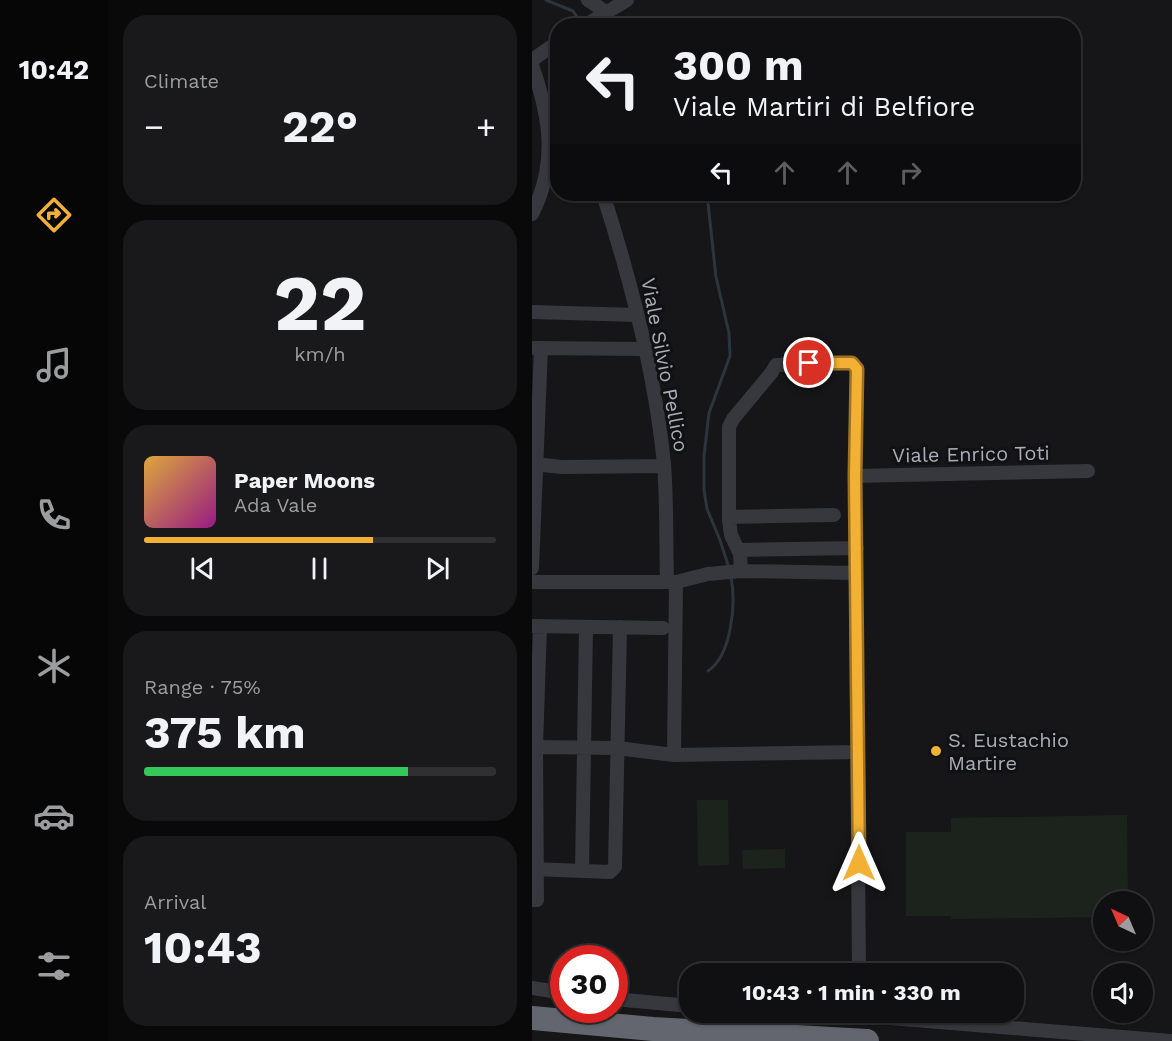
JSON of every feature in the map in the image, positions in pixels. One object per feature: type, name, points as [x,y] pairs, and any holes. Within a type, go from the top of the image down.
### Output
[{"type":"highway","points":[[532,1018],[653,1029],[867,1041]]},
{"type":"highway","points":[[532,1035],[598,1041]]},
{"type":"street","points":[[588,0],[595,18]]},
{"type":"street","points":[[597,18],[627,0]]},
{"type":"street","points":[[532,60],[550,48]]},
{"type":"street","points":[[532,65],[542,97],[550,144],[546,171],[532,214]]},
{"type":"street","name":"Viale Silvio Pellico","points":[[605,201],[624,259],[637,315],[655,403],[664,466],[672,582],[674,754]]},
{"type":"street","points":[[532,312],[637,315]]},
{"type":"street","points":[[532,568],[540,465],[537,349],[644,349]]},
{"type":"street","points":[[741,571],[739,550],[731,535],[729,517],[729,427],[776,365],[852,363],[857,369],[855,476],[859,963]]},
{"type":"street","points":[[540,465],[664,466]]},
{"type":"street","name":"Viale Enrico Toti","points":[[855,476],[1088,471]]},
{"type":"street","points":[[729,517],[834,515]]},
{"type":"street","points":[[739,550],[857,548]]},
{"type":"street","points":[[532,582],[672,582],[708,574],[741,571],[856,573]]},
{"type":"street","points":[[532,900],[537,900],[534,870],[536,626],[663,628]]},
{"type":"street","points":[[582,871],[582,747],[586,627]]},
{"type":"street","points":[[534,870],[610,872],[615,867],[620,627]]},
{"type":"street","points":[[534,747],[617,748],[674,754],[858,753]]},
{"type":"street","points":[[532,988],[550,991]]},
{"type":"street","points":[[628,1000],[679,1005]]},
{"type":"street","points":[[964,1023],[1171,1041]]},
{"type":"shaded area","points":[[697,800],[728,800],[729,865],[698,866]]},
{"type":"shaded area","points":[[1127,815],[1128,891],[1093,891],[1093,917],[951,919],[951,916],[906,916],[906,832],[951,832],[951,818]]},
{"type":"shaded area","points":[[785,849],[785,868],[743,869],[742,850]]},
{"type":"waterway","points":[[546,0],[573,11],[578,18]]},
{"type":"waterway","points":[[708,201],[716,277],[729,333],[730,356],[709,413],[704,456],[704,490],[707,509],[729,568]]},
{"type":"waterway","points":[[708,671],[716,663],[727,641],[733,600],[731,577]]},
{"type":"place","name":"S. Eustachio Martire","points":[[936,751]]},
{"type":"route","points":[[809,363],[852,363],[857,369],[855,476],[859,863]]}]
